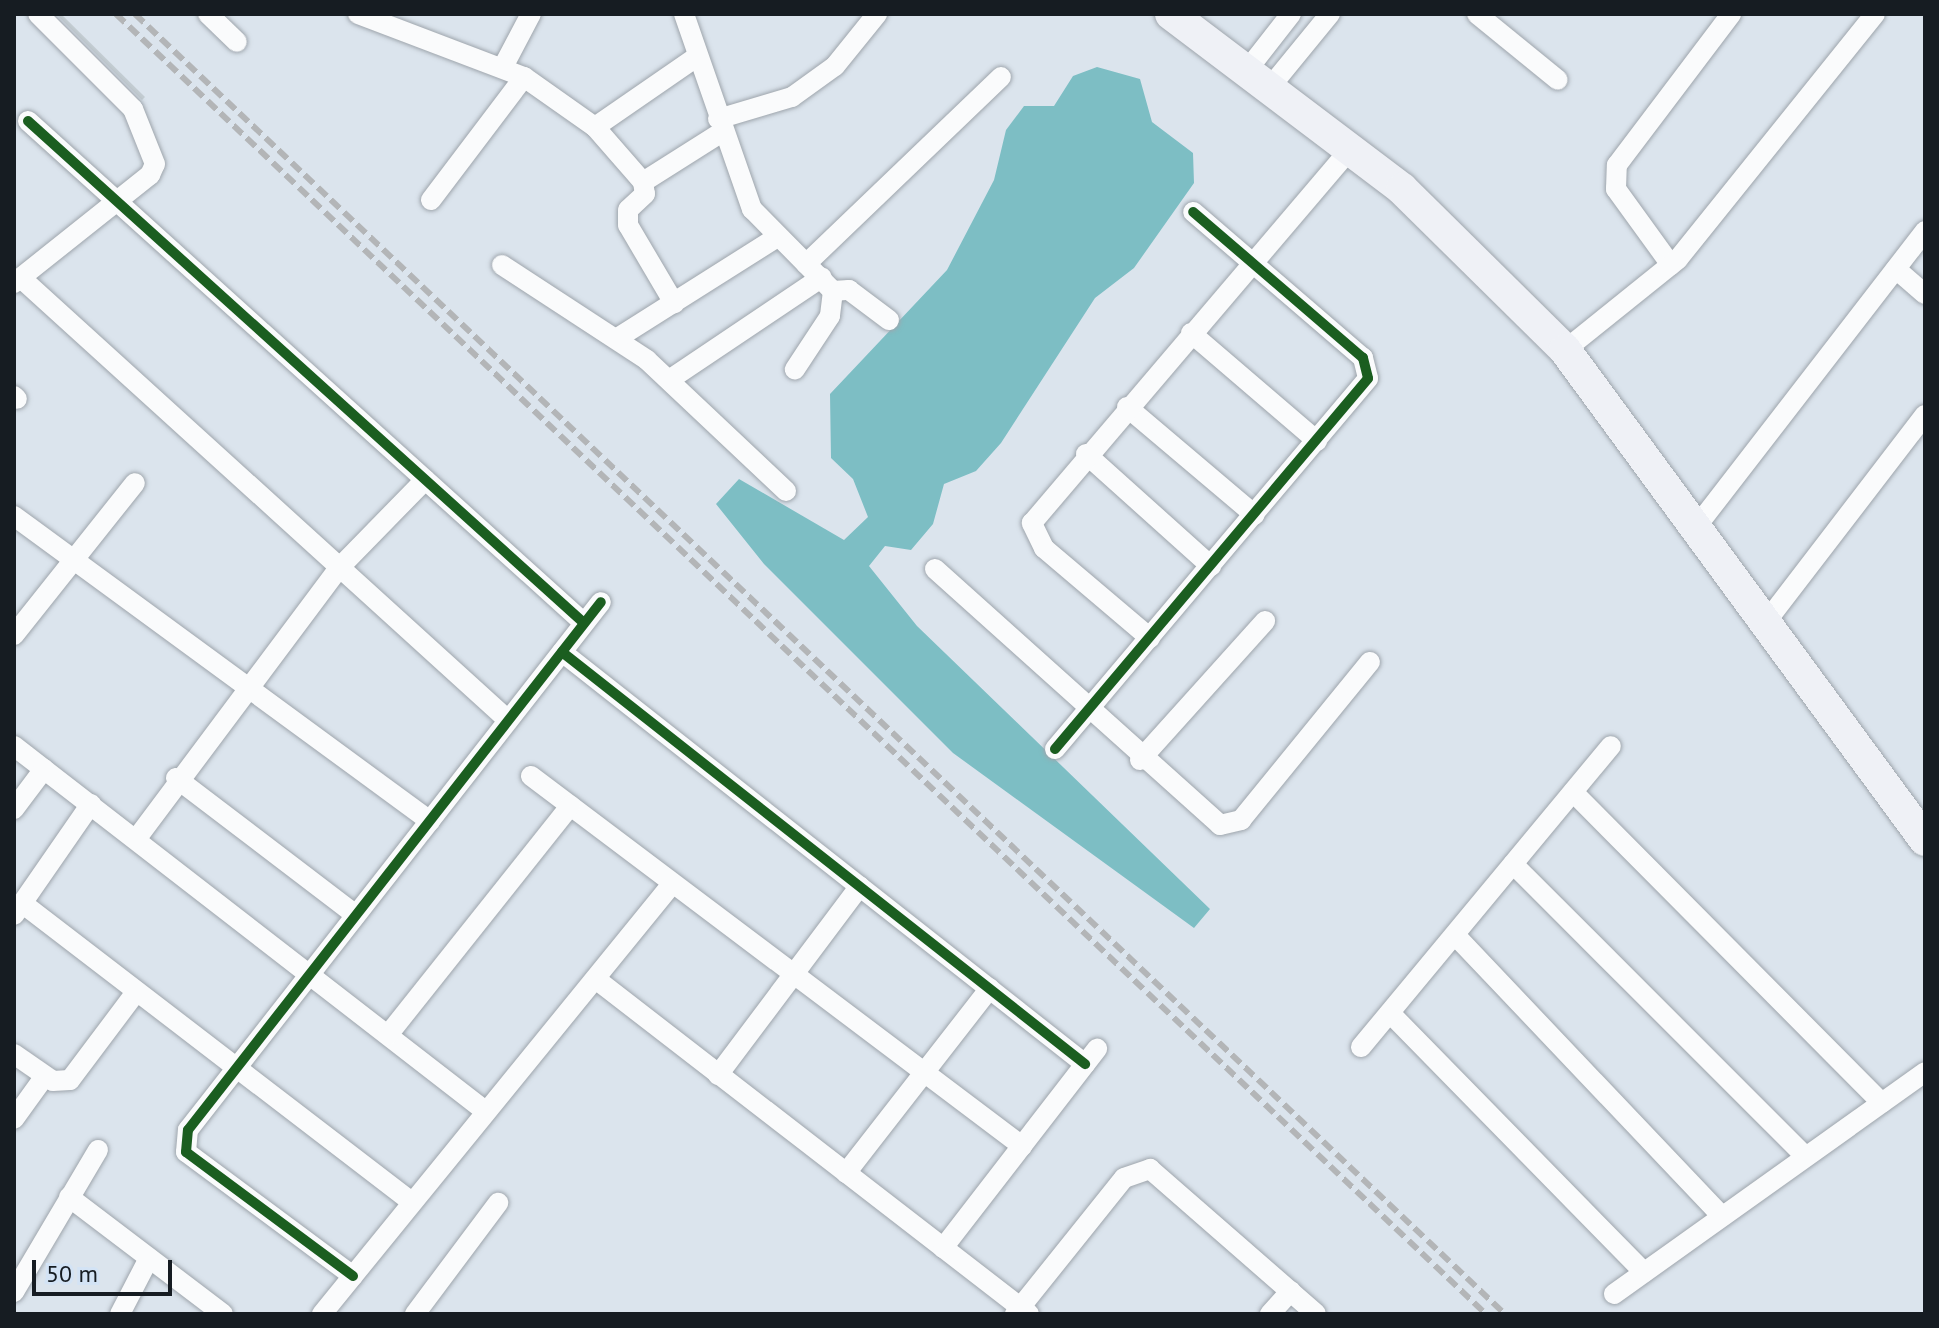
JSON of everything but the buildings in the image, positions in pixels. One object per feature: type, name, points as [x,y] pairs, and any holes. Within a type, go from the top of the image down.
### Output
[{"type":"main road","points":[[1171,14],[1351,148],[1456,238],[1565,350],[1925,840]]},
{"type":"street","points":[[38,14],[133,109],[151,147],[150,175],[17,280],[508,720]]},
{"type":"street","points":[[208,14],[237,42]]},
{"type":"street","points":[[358,14],[524,77],[595,127],[643,182],[645,194],[628,210],[628,225],[674,303]]},
{"type":"street","points":[[503,67],[531,14]]},
{"type":"street","points":[[684,14],[720,125],[752,209],[776,238],[820,277],[849,290],[889,320]]},
{"type":"street","points":[[643,182],[720,125],[792,97],[835,66],[872,21],[850,14]]},
{"type":"street","points":[[1260,78],[1291,14]]},
{"type":"street","points":[[1260,78],[1330,14]]},
{"type":"street","points":[[1477,14],[1558,80]]},
{"type":"street","points":[[1671,265],[1616,189],[1617,165],[1731,14]]},
{"type":"street","points":[[1565,350],[1671,265],[1875,14]]},
{"type":"street","points":[[595,127],[698,56]]},
{"type":"street","points":[[431,200],[524,77]]},
{"type":"street","points":[[669,380],[820,277],[1001,77]]},
{"type":"street","points":[[28,121],[584,623]]},
{"type":"street","points":[[1150,638],[1035,537],[1039,508],[1351,148]]},
{"type":"street","points":[[1055,749],[1363,388],[1368,368],[1252,261],[1193,212]]},
{"type":"street","points":[[1697,526],[1925,231]]},
{"type":"street","points":[[616,339],[776,238]]},
{"type":"street","points":[[502,265],[616,339],[669,380],[786,491]]},
{"type":"street","points":[[1896,269],[1925,294]]},
{"type":"street","points":[[795,369],[830,316],[820,277]]},
{"type":"street","points":[[1191,333],[1317,441]]},
{"type":"street","points":[[1127,407],[1255,515]]},
{"type":"street","points":[[1766,622],[1925,415]]},
{"type":"street","points":[[1086,454],[1211,566]]},
{"type":"street","points":[[137,838],[176,778],[340,567],[425,480]]},
{"type":"street","points":[[14,635],[135,483]]},
{"type":"street","points":[[14,516],[430,821]]},
{"type":"street","points":[[935,569],[1209,820],[1232,825],[1370,662]]},
{"type":"street","points":[[353,1276],[186,1152],[188,1130],[601,602]]},
{"type":"street","points":[[1140,760],[1265,621]]},
{"type":"street","points":[[562,652],[990,988],[1091,1057],[943,1248]]},
{"type":"street","points":[[14,746],[137,838],[484,1110]]},
{"type":"street","points":[[1361,1047],[1611,746]]},
{"type":"street","points":[[14,809],[44,769]]},
{"type":"street","points":[[531,776],[1022,1146]]},
{"type":"street","points":[[176,778],[356,915]]},
{"type":"street","points":[[1573,792],[1882,1103]]},
{"type":"street","points":[[91,804],[18,909],[136,992],[411,1202]]},
{"type":"street","points":[[388,1035],[570,806]]},
{"type":"street","points":[[1513,864],[1806,1157]]},
{"type":"street","points":[[322,1314],[582,986],[597,980],[672,884]]},
{"type":"street","points":[[718,1075],[860,886]]},
{"type":"street","points":[[1455,935],[1722,1216]]},
{"type":"street","points":[[597,980],[1021,1312],[1138,1169],[1162,1174],[1316,1314]]},
{"type":"street","points":[[846,1173],[990,988]]},
{"type":"street","points":[[14,1054],[45,1076],[70,1080],[136,992]]},
{"type":"street","points":[[1390,1013],[1644,1272]]},
{"type":"street","points":[[1614,1294],[1925,1072]]},
{"type":"street","points":[[14,1119],[45,1076]]},
{"type":"street","points":[[14,1292],[98,1150]]},
{"type":"street","points":[[69,1197],[223,1314]]},
{"type":"street","points":[[415,1314],[498,1203]]},
{"type":"street","points":[[120,1314],[149,1258]]},
{"type":"street","points":[[1270,1314],[1291,1291]]},
{"type":"water","points":[[1097,67],[1140,79],[1152,122],[1193,153],[1194,183],[1134,268],[1095,298],[1001,443],[976,471],[944,484],[933,524],[911,550],[885,546],[869,566],[917,626],[1210,909],[1194,928],[953,753],[764,564],[716,504],[739,479],[844,540],[868,517],[853,479],[831,458],[830,394],[947,270],[994,180],[1006,130],[1024,106],[1054,106],[1073,76]]},
{"type":"railway","points":[[116,14],[1486,1314]]},
{"type":"railway","points":[[135,14],[1505,1314]]},
{"type":"cycle path","points":[[28,121],[584,623]]},
{"type":"cycle path","points":[[1055,749],[1368,378],[1363,358],[1193,212]]},
{"type":"cycle path","points":[[353,1276],[186,1152],[188,1130],[601,602]]},
{"type":"cycle path","points":[[562,652],[1085,1064]]}]
